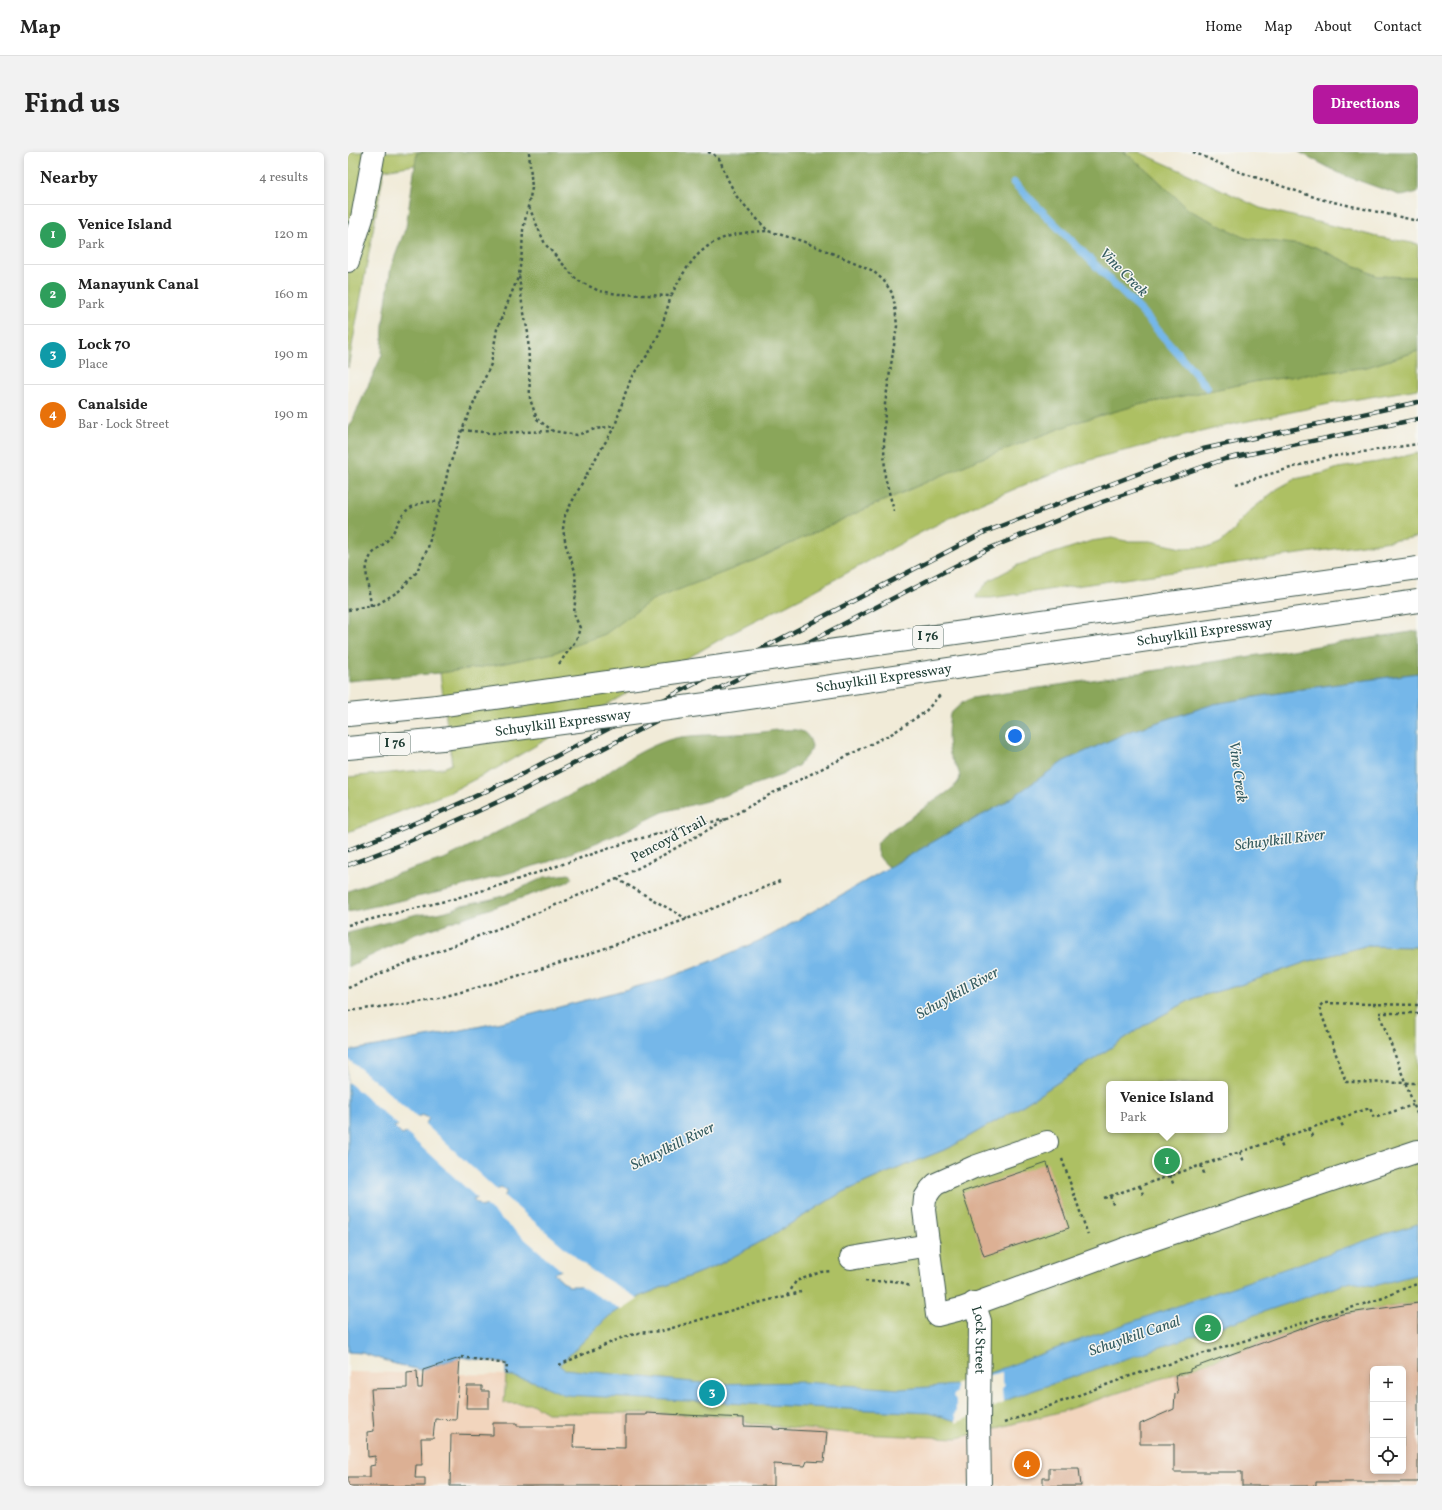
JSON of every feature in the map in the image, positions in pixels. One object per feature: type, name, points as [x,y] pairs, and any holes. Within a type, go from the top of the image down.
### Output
[{"type":"main road","points":[[348,261],[362,218],[374,152]]},
{"type":"main road","name":"I 76","points":[[348,715],[437,706],[1418,568]]},
{"type":"main road","name":"Schuylkill Expressway","points":[[348,748],[442,739],[722,702],[1418,601]]},
{"type":"main road","points":[[974,1303],[937,1315],[924,1210],[925,1198],[936,1184],[974,1167],[1047,1142]]},
{"type":"main road","name":"Lock Street","points":[[980,1486],[980,1322],[974,1303],[1122,1250],[1418,1151]]},
{"type":"main road","points":[[851,1258],[928,1245]]},
{"type":"path","points":[[529,152],[532,188],[523,230],[519,275],[522,303],[528,333],[530,399],[537,419],[553,431]]},
{"type":"path","points":[[708,152],[720,160],[737,197],[768,231]]},
{"type":"path","points":[[1193,152],[1237,171],[1320,199],[1418,221]]},
{"type":"path","points":[[529,207],[545,244],[577,280],[599,291],[618,294],[671,296]]},
{"type":"path","points":[[557,667],[567,655],[576,640],[580,628],[574,614],[576,591],[575,571],[566,546],[563,529],[565,515],[590,468],[615,426],[632,376],[651,350],[660,332],[671,296],[690,264],[706,246],[733,235],[768,231],[802,241],[867,268],[873,271],[884,281],[892,293],[897,326],[885,404],[884,446],[885,477],[894,510]]},
{"type":"path","points":[[348,610],[378,604],[399,591],[416,573],[428,548],[434,522],[441,503],[448,470],[462,430],[491,364],[497,329],[519,275]]},
{"type":"path","points":[[462,430],[492,433],[553,431],[577,435],[595,429],[615,426]]},
{"type":"path","points":[[1236,484],[1328,457],[1418,444]]},
{"type":"path","points":[[371,606],[367,567],[370,556],[388,539],[406,511],[420,503],[441,503]]},
{"type":"path","name":"Pencoyd Trail","points":[[348,988],[391,969],[518,921],[617,879],[730,818],[769,795],[893,733],[925,712],[942,692]]},
{"type":"path","points":[[348,925],[453,900],[632,842],[676,829],[730,818]]},
{"type":"path","points":[[617,879],[687,919]]},
{"type":"path","points":[[348,1011],[427,1000],[469,990],[583,956],[687,919],[780,881]]},
{"type":"path","points":[[1418,1005],[1322,1003],[1319,1007],[1346,1082],[1418,1083]]},
{"type":"path","points":[[1418,1013],[1380,1012],[1404,1083],[1418,1116]]},
{"type":"path","points":[[1377,1117],[1413,1105]]},
{"type":"path","points":[[1104,1198],[1370,1108],[1374,1118]]},
{"type":"path","points":[[1339,1118],[1344,1129]]},
{"type":"path","points":[[1309,1128],[1313,1139]]},
{"type":"path","points":[[1279,1139],[1283,1149]]},
{"type":"path","points":[[1240,1152],[1244,1162]]},
{"type":"path","points":[[1062,1159],[1088,1235]]},
{"type":"path","points":[[1201,1165],[1205,1176]]},
{"type":"path","points":[[1170,1175],[1174,1186]]},
{"type":"path","points":[[1140,1186],[1144,1197]]},
{"type":"path","points":[[1110,1196],[1114,1207]]},
{"type":"path","points":[[1000,1424],[1130,1376],[1383,1298],[1418,1284]]},
{"type":"path","points":[[559,1365],[621,1338],[638,1333],[662,1331],[746,1306],[801,1292]]},
{"type":"path","points":[[461,1357],[507,1364],[506,1375]]},
{"type":"shaded area","points":[[1418,1303],[1418,1486],[348,1486],[348,1372],[506,1375],[504,1403],[532,1404],[547,1413],[646,1413],[744,1417],[1190,1369],[1342,1314]]},
{"type":"green space","points":[[348,152],[494,152],[384,170],[348,368]]},
{"type":"green space","points":[[417,152],[1124,152],[1148,171],[1189,210],[1245,238],[1315,247],[1377,276],[1418,277],[1418,351],[1367,367],[1258,381],[1138,405],[1077,422],[977,460],[865,509],[753,561],[652,600],[605,634],[553,653],[495,665],[440,673],[348,681],[348,430],[382,355],[383,325],[391,267],[406,227]]},
{"type":"green space","points":[[1124,152],[1139,152],[1260,208],[1378,237],[1418,244],[1418,277],[1377,276],[1315,247],[1245,238],[1189,210],[1148,171]]},
{"type":"green space","points":[[1299,152],[1418,152],[1418,192],[1402,196],[1343,175]]},
{"type":"green space","points":[[1418,351],[1418,389],[1334,403],[1229,425],[1099,457],[1043,477],[970,508],[726,636],[497,768],[450,792],[348,832],[348,777],[443,768],[452,764],[440,673],[495,665],[553,653],[605,634],[651,600],[753,561],[865,509],[977,460],[1077,422],[1138,405],[1258,381],[1367,367]]},
{"type":"green space","points":[[1418,453],[1418,537],[991,598],[976,598],[977,594],[990,580],[1018,565],[1091,541],[1112,538],[1126,541],[1151,541],[1181,548],[1210,547],[1220,543],[1235,530],[1236,526],[1250,511],[1277,489],[1295,479],[1324,473],[1338,468],[1378,462]]},
{"type":"green space","points":[[1418,631],[1418,673],[1316,687],[1214,704],[1131,731],[1064,761],[1003,804],[889,867],[881,859],[877,852],[877,845],[884,835],[946,793],[958,782],[960,775],[959,771],[951,757],[948,744],[950,714],[962,703],[972,698]]},
{"type":"green space","points":[[776,730],[799,730],[807,735],[812,746],[811,750],[799,765],[782,775],[711,800],[663,812],[618,834],[548,862],[449,890],[348,912],[348,891],[446,858],[594,783],[635,755],[659,743],[681,737],[752,733]]},
{"type":"green space","points":[[569,874],[572,877],[565,883],[413,935],[348,967],[348,933],[417,914],[428,914],[451,910],[462,905],[506,895],[545,877]]},
{"type":"green space","points":[[1365,946],[1418,947],[1418,1303],[1342,1314],[1190,1369],[1063,1411],[958,1438],[856,1434],[746,1423],[744,1417],[646,1413],[547,1413],[532,1404],[504,1403],[506,1375],[549,1372],[559,1365],[607,1317],[638,1297],[718,1265],[764,1240],[839,1194],[949,1148],[1020,1107],[1146,1024],[1194,998],[1240,985],[1306,962]]},
{"type":"water","points":[[1418,673],[1418,947],[1365,946],[1306,962],[1240,985],[1194,998],[1146,1024],[1020,1107],[949,1148],[839,1194],[764,1240],[718,1265],[638,1297],[607,1318],[559,1365],[564,1369],[712,1384],[802,1382],[900,1389],[957,1385],[1074,1342],[1376,1237],[1418,1224],[1418,1274],[1374,1286],[1351,1282],[1017,1396],[956,1421],[929,1413],[565,1395],[536,1382],[506,1375],[506,1364],[461,1357],[420,1370],[395,1364],[362,1353],[348,1352],[348,1051],[506,1021],[662,980],[712,961],[770,936],[952,831],[1003,804],[1064,761],[1131,731],[1214,704],[1316,687]],"holes":[[[422,1115],[429,1118],[425,1125],[402,1135],[394,1127]],[[501,1188],[507,1191],[504,1197],[481,1207],[473,1200]],[[577,1264],[588,1267],[579,1286],[568,1286],[554,1273]]]},
{"type":"pier","points":[[348,1059],[419,1119],[400,1127],[348,1082]]},
{"type":"pier","points":[[424,1123],[499,1192],[478,1199],[405,1132]]},
{"type":"pier","points":[[503,1195],[591,1270],[639,1299],[622,1310],[578,1284],[586,1268],[577,1266],[563,1272],[484,1204]]},
{"type":"pier","points":[[1002,1372],[1002,1382],[1005,1385],[1002,1389],[1004,1403],[956,1423],[956,1418],[954,1415],[956,1411],[956,1400],[953,1396],[956,1392],[956,1383]]},
{"type":"building","points":[[1047,1163],[1069,1228],[984,1256],[962,1192]]},
{"type":"building","points":[[1418,1303],[1418,1482],[1316,1482],[1316,1486],[1242,1486],[1242,1472],[1174,1472],[1174,1444],[1140,1444],[1140,1424],[1174,1409],[1175,1394],[1178,1393],[1175,1375],[1190,1372],[1190,1369],[1342,1314]]},
{"type":"building","points":[[460,1358],[456,1420],[435,1419],[433,1438],[421,1438],[422,1465],[416,1465],[415,1478],[425,1478],[425,1486],[348,1486],[348,1477],[370,1477],[370,1466],[375,1465],[375,1456],[368,1457],[367,1432],[374,1431],[371,1389],[407,1388],[407,1372],[417,1371],[418,1388],[422,1388],[423,1370]]},
{"type":"building","points":[[467,1386],[482,1386],[482,1391],[489,1391],[489,1408],[466,1408]]},
{"type":"building","points":[[646,1413],[744,1418],[744,1426],[827,1432],[824,1462],[807,1461],[805,1466],[774,1464],[774,1486],[450,1486],[451,1434],[493,1435],[493,1423],[517,1423],[517,1426],[574,1426],[573,1447],[625,1448],[625,1415],[646,1415]]},
{"type":"building","points":[[1049,1468],[1079,1468],[1081,1486],[1043,1486],[1043,1478],[1049,1478]]},
{"type":"waterway","name":"Vine Creek","points":[[1014,183],[1141,311],[1207,387]]},
{"type":"railway","points":[[348,850],[434,815],[518,776],[985,532],[1203,449],[1418,402]]},
{"type":"railway","points":[[348,865],[393,848],[481,810],[525,789],[988,549],[1102,502],[1225,459],[1418,419]]},
{"type":"place","name":"Venice Island","points":[[1167,1161]]},
{"type":"place","name":"Manayunk Canal","points":[[1208,1328]]},
{"type":"place","name":"Lock 70","points":[[712,1393]]},
{"type":"place","name":"Canalside","points":[[1027,1464]]},
{"type":"water label","name":"Schuylkill River","points":[[1280,841]]},
{"type":"water label","name":"Schuylkill River","points":[[958,994]]},
{"type":"water label","name":"Schuylkill River","points":[[673,1147]]},
{"type":"water label","name":"Schuylkill Canal","points":[[1135,1337]]}]
